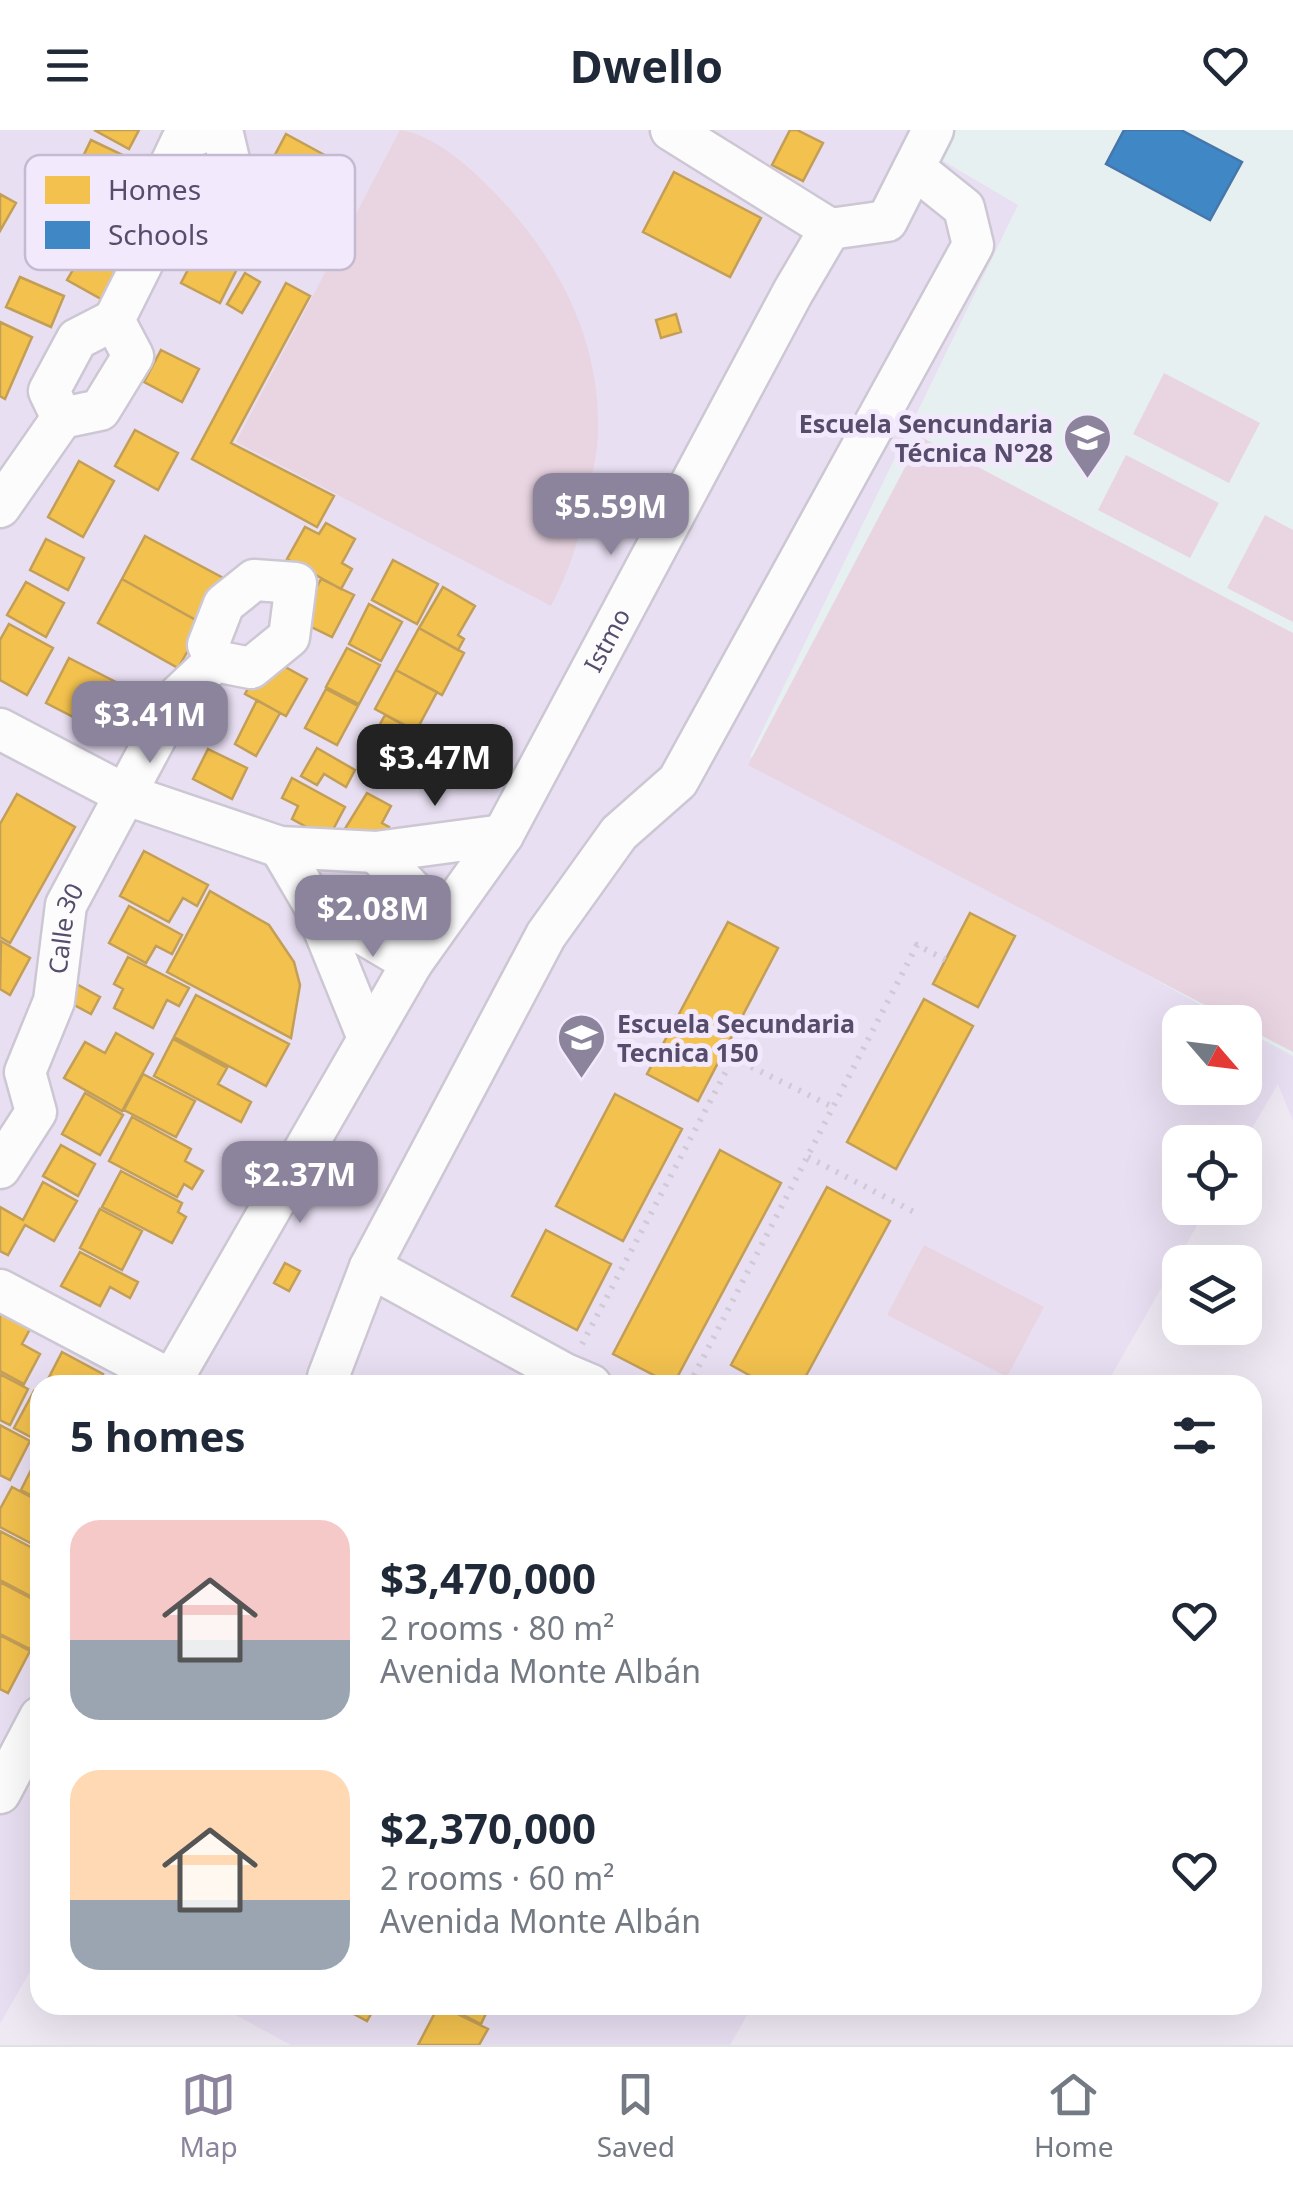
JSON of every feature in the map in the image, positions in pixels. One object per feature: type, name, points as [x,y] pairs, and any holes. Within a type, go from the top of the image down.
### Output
[{"type":"street","points":[[175,155],[181,142],[207,130]]},
{"type":"street","points":[[222,130],[228,155]]},
{"type":"street","points":[[671,130],[830,229],[887,221],[933,130]]},
{"type":"street","points":[[328,1375],[370,1267],[546,935],[619,832],[678,781],[973,245],[964,208],[914,168]]},
{"type":"street","name":"Istmo","points":[[174,1375],[412,964],[503,836],[792,292],[830,229]]},
{"type":"street","points":[[62,418],[49,391],[77,339],[114,320],[139,270]]},
{"type":"street","points":[[0,507],[62,418],[100,410],[132,356],[114,320]]},
{"type":"street","name":"Calle 30","points":[[0,1168],[36,1112],[12,1075],[54,1001],[66,905],[178,696],[216,661]]},
{"type":"street","points":[[0,729],[124,794],[280,847],[376,852],[503,836]]},
{"type":"street","points":[[280,847],[314,905],[368,1038]]},
{"type":"street","points":[[376,852],[440,920]]},
{"type":"street","points":[[314,905],[412,964]]},
{"type":"street","points":[[370,1267],[569,1375]]},
{"type":"street","points":[[0,1290],[157,1375]]},
{"type":"street","points":[[0,1793],[30,1736]]},
{"type":"path","points":[[694,1375],[918,946],[946,960]]},
{"type":"path","points":[[723,1053],[833,1107]]},
{"type":"path","points":[[580,1375],[733,1058]]},
{"type":"path","points":[[808,1156],[918,1214]]},
{"type":"shaded area","points":[[0,130],[1293,130],[1293,1121],[1278,1084],[1254,1125],[1162,1125],[1162,1225],[1197,1225],[1186,1245],[1162,1245],[1162,1287],[1112,1375],[30,1375],[30,1972],[0,2024]]},
{"type":"shaded area","points":[[400,130],[426,138],[463,163],[517,217],[570,301],[591,363],[597,396],[597,447],[578,540],[551,606],[236,442],[326,270],[355,270],[355,216]]},
{"type":"shaded area","name":"Escuela Sencundaria Técnica N°28","points":[[949,130],[1293,130],[1293,1056],[1262,1039],[1262,1005],[1201,1005],[750,756],[1018,205],[935,156]]},
{"type":"shaded area","points":[[1164,373],[1260,423],[1229,483],[1133,434]]},
{"type":"shaded area","points":[[921,437],[1293,633],[1293,1052],[1262,1036],[1262,1005],[1205,1005],[748,765]]},
{"type":"shaded area","points":[[1126,455],[1219,503],[1190,558],[1098,510]]},
{"type":"shaded area","points":[[1265,515],[1293,530],[1293,622],[1227,588]]},
{"type":"shaded area","points":[[924,1245],[1044,1307],[1008,1375],[887,1315]]},
{"type":"shaded area","points":[[236,2015],[747,2015],[730,2045],[291,2045]]},
{"type":"building: Homes","points":[[94,130],[139,130],[129,149]]},
{"type":"building: Homes","points":[[790,130],[823,143],[803,181],[772,165]]},
{"type":"building: Homes","points":[[286,134],[324,155],[275,155]]},
{"type":"building: Homes","points":[[91,140],[123,155],[84,155]]},
{"type":"building: Homes","points":[[674,172],[761,218],[730,277],[643,232]]},
{"type":"building: Homes","points":[[0,194],[16,203],[0,231]]},
{"type":"building: Homes","points":[[73,270],[129,270],[110,304],[67,280]]},
{"type":"building: Homes","points":[[188,270],[236,270],[220,303],[181,283]]},
{"type":"building: Homes","points":[[245,273],[260,282],[242,313],[227,304]]},
{"type":"building: Homes","points":[[20,277],[64,296],[51,327],[6,307]]},
{"type":"building: Homes","points":[[286,283],[310,296],[231,443],[334,496],[317,527],[192,459]]},
{"type":"building: Homes","points":[[676,314],[681,332],[661,338],[656,320]]},
{"type":"building: Homes","points":[[0,322],[32,337],[5,399],[0,396]]},
{"type":"building: Homes","points":[[161,350],[199,369],[182,402],[144,382]]},
{"type":"building: Homes","points":[[135,430],[178,453],[158,490],[115,466]]},
{"type":"building: Homes","points":[[79,461],[114,481],[83,537],[48,517]]},
{"type":"building: Homes","points":[[326,523],[355,539],[342,563],[352,569],[341,589],[287,559],[305,527],[319,534]]},
{"type":"building: Homes","points":[[145,536],[227,580],[203,624],[122,579]]},
{"type":"building: Homes","points":[[46,539],[84,558],[68,590],[30,570]]},
{"type":"building: Homes","points":[[393,560],[438,584],[417,624],[372,600]]},
{"type":"building: Homes","points":[[122,579],[203,624],[178,668],[98,623]]},
{"type":"building: Homes","points":[[321,579],[354,595],[332,637],[299,621]]},
{"type":"building: Homes","points":[[26,582],[64,603],[46,637],[7,615]]},
{"type":"building: Homes","points":[[443,587],[475,606],[458,635],[464,639],[458,650],[419,628]]},
{"type":"building: Homes","points":[[369,604],[402,622],[381,661],[349,644]]},
{"type":"building: Homes","points":[[9,624],[53,648],[27,695],[0,680],[0,640]]},
{"type":"building: Homes","points":[[419,628],[464,653],[442,695],[396,670]]},
{"type":"building: Homes","points":[[347,648],[380,665],[359,704],[326,687]]},
{"type":"building: Homes","points":[[69,658],[155,702],[132,747],[46,703]]},
{"type":"building: Homes","points":[[278,663],[307,679],[286,716],[245,694],[256,674],[268,681]]},
{"type":"building: Homes","points":[[396,670],[437,692],[416,731],[375,709]]},
{"type":"building: Homes","points":[[326,689],[358,706],[337,745],[305,728]]},
{"type":"building: Homes","points":[[257,700],[280,713],[256,756],[235,744]]},
{"type":"building: Homes","points":[[385,715],[413,730],[407,740],[423,750],[411,772],[394,762],[386,776],[360,761]]},
{"type":"building: Homes","points":[[317,748],[355,770],[346,787],[324,774],[317,785],[301,776]]},
{"type":"building: Homes","points":[[208,749],[247,768],[232,799],[193,779]]},
{"type":"building: Homes","points":[[292,778],[345,807],[328,839],[292,819],[298,806],[282,798]]},
{"type":"building: Homes","points":[[367,793],[391,806],[382,823],[389,827],[382,842],[338,840]]},
{"type":"building: Homes","points":[[17,794],[75,827],[10,943],[0,937],[0,824]]},
{"type":"building: Homes","points":[[144,851],[208,885],[197,906],[183,898],[169,922],[120,896]]},
{"type":"building: Homes","points":[[210,891],[269,925],[294,962],[300,985],[291,1038],[167,972]]},
{"type":"building: Homes","points":[[129,906],[182,935],[172,954],[156,946],[146,963],[109,943]]},
{"type":"building: Homes","points":[[970,913],[1015,936],[978,1007],[933,984]]},
{"type":"building: Homes","points":[[728,922],[778,948],[698,1101],[647,1074]]},
{"type":"building: Homes","points":[[1,941],[30,958],[10,995],[0,989]]},
{"type":"building: Homes","points":[[128,957],[189,988],[179,1006],[167,1000],[153,1028],[114,1008],[123,989],[114,984]]},
{"type":"building: Homes","points":[[73,982],[100,997],[91,1014],[63,999]]},
{"type":"building: Homes","points":[[196,995],[289,1044],[266,1086],[174,1037]]},
{"type":"building: Homes","points":[[924,999],[973,1026],[896,1169],[847,1142]]},
{"type":"building: Homes","points":[[116,1033],[153,1054],[122,1111],[64,1078],[85,1042],[105,1053]]},
{"type":"building: Homes","points":[[173,1039],[227,1068],[218,1084],[251,1102],[241,1122],[154,1076]]},
{"type":"building: Homes","points":[[143,1074],[195,1101],[176,1137],[124,1110]]},
{"type":"building: Homes","points":[[85,1093],[123,1115],[100,1155],[62,1134]]},
{"type":"building: Homes","points":[[615,1094],[682,1129],[623,1241],[556,1206]]},
{"type":"building: Homes","points":[[132,1117],[191,1149],[185,1161],[203,1171],[192,1189],[184,1184],[177,1197],[109,1161]]},
{"type":"building: Homes","points":[[61,1145],[95,1164],[78,1196],[43,1176]]},
{"type":"building: Homes","points":[[720,1150],[781,1183],[678,1375],[654,1375],[613,1354]]},
{"type":"building: Homes","points":[[121,1171],[182,1203],[178,1212],[186,1217],[172,1243],[102,1207]]},
{"type":"building: Homes","points":[[43,1182],[77,1201],[54,1241],[25,1225],[8,1255],[0,1251],[0,1207],[23,1220]]},
{"type":"building: Homes","points":[[827,1187],[890,1221],[806,1375],[749,1375],[731,1365]]},
{"type":"building: Homes","points":[[100,1209],[142,1231],[122,1270],[80,1248]]},
{"type":"building: Homes","points":[[546,1230],[611,1264],[577,1330],[512,1296]]},
{"type":"building: Homes","points":[[80,1252],[138,1282],[130,1298],[110,1287],[100,1306],[61,1286]]},
{"type":"building: Homes","points":[[285,1263],[300,1271],[289,1291],[274,1283]]},
{"type":"building: Homes","points":[[0,1313],[30,1329],[22,1344],[40,1354],[24,1384],[0,1371]]},
{"type":"building: Homes","points":[[62,1352],[103,1374],[102,1375],[50,1375]]},
{"type":"building: Homes","points":[[0,1374],[28,1389],[10,1425],[0,1420]]},
{"type":"building: Homes","points":[[30,1398],[30,1437],[14,1428]]},
{"type":"building: Homes","points":[[0,1425],[30,1441],[10,1480],[0,1475]]},
{"type":"building: Homes","points":[[30,1472],[30,1495],[21,1490]]},
{"type":"building: Homes","points":[[12,1487],[30,1497],[30,1543],[0,1527],[0,1509]]},
{"type":"building: Homes","points":[[0,1531],[30,1547],[30,1596],[0,1580]]},
{"type":"building: Homes","points":[[0,1582],[30,1598],[30,1649],[0,1634]]},
{"type":"building: Homes","points":[[0,1635],[30,1651],[8,1693],[0,1689]]},
{"type":"building: Homes","points":[[434,2015],[459,2015],[488,2029],[479,2045],[418,2045]]},
{"type":"building: Homes","points":[[463,2015],[485,2015],[481,2024]]},
{"type":"building: Schools","points":[[1124,130],[1181,130],[1242,162],[1210,220],[1106,164]]},
{"type":"place","name":"Escuela Sencundaria Técnica N°28","points":[[1088,480]]},
{"type":"place","name":"Escuela Secundaria Tecnica 150","points":[[582,1080]]}]
